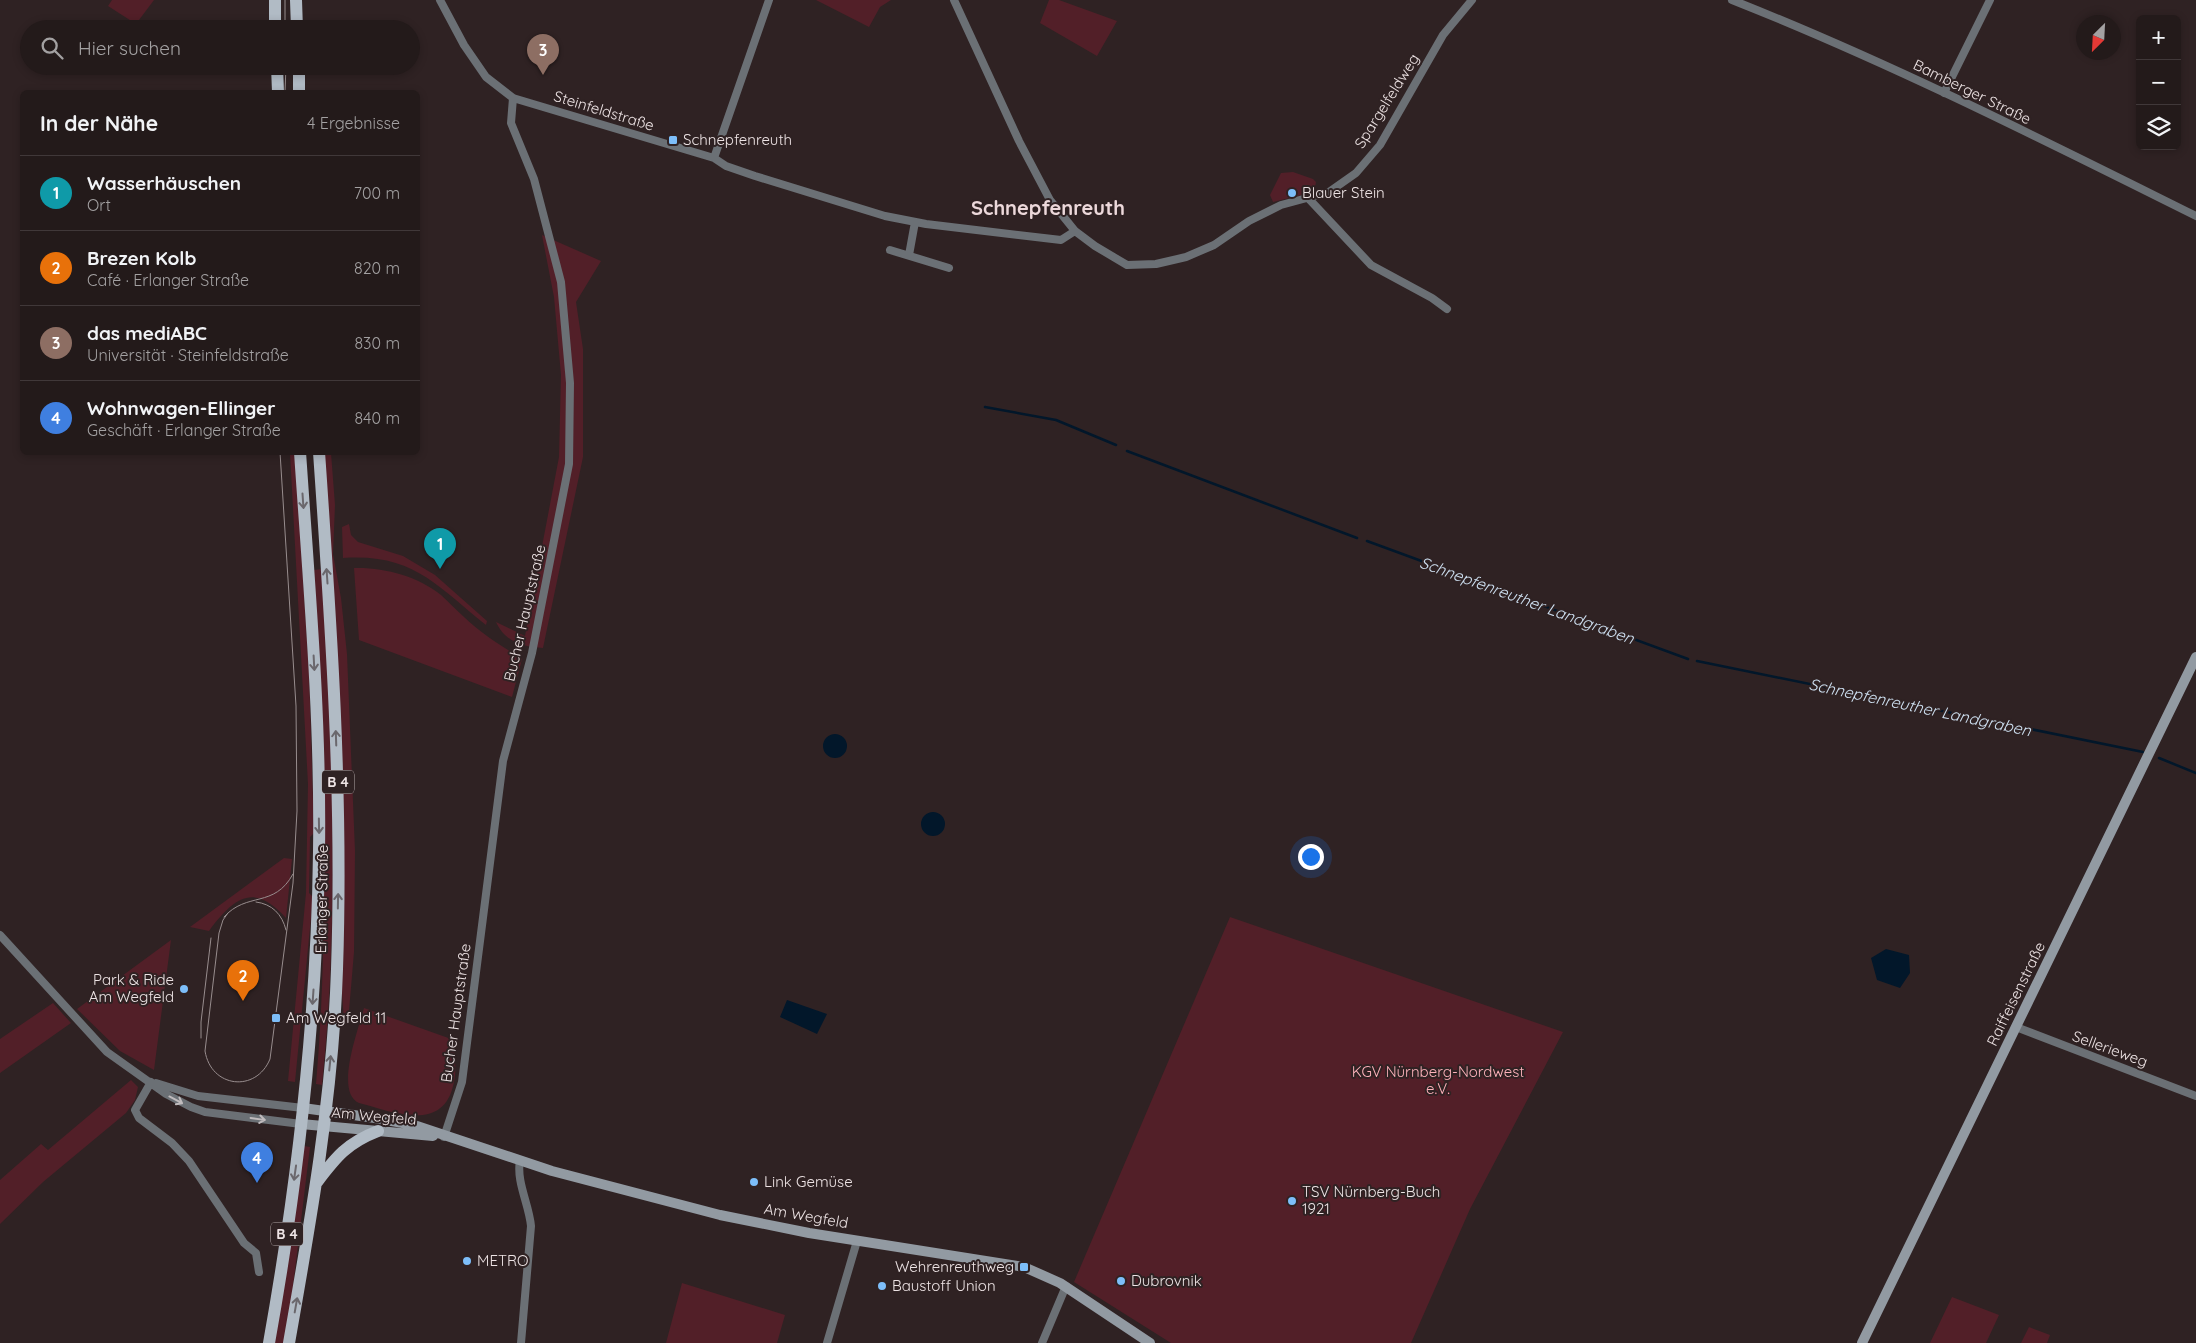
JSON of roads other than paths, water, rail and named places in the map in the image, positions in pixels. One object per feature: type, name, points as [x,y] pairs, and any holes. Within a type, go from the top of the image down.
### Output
[{"type":"main road","points":[[275,0],[275,20]]},
{"type":"main road","points":[[296,0],[297,20]]},
{"type":"main road","points":[[277,75],[278,90]]},
{"type":"main road","points":[[299,75],[299,90]]},
{"type":"main road","name":"Erlanger Straße","points":[[269,1343],[281,1276],[303,1108],[317,937],[319,849],[316,706],[300,455]]},
{"type":"main road","name":"Erlanger Straße","points":[[289,1343],[316,1184],[325,1111],[337,970],[339,847],[332,639],[319,455]]},
{"type":"main road","name":"B 4","points":[[316,1184],[348,1145],[378,1132]]},
{"type":"street","name":"Steinfeldstraße","points":[[440,0],[464,45],[490,80],[513,98],[714,158],[726,166],[852,207],[915,222],[1061,240],[1075,231]]},
{"type":"street","points":[[714,158],[769,0]]},
{"type":"street","points":[[954,0],[1040,182],[1050,200],[1075,231]]},
{"type":"street","name":"Spargelfeldweg","points":[[1075,231],[1095,246],[1127,265],[1156,264],[1186,257],[1214,245],[1249,221],[1281,206],[1329,192],[1356,174],[1380,145],[1443,35],[1472,0]]},
{"type":"street","name":"Bamberger Straße","points":[[1732,0],[1944,92],[2196,216]]},
{"type":"street","points":[[1944,92],[1990,0]]},
{"type":"street","name":"Bucher Hauptstraße","points":[[444,1136],[462,1082],[503,761],[532,653],[569,464],[570,383],[561,282],[534,179],[511,123],[513,98]]},
{"type":"street","points":[[1309,199],[1371,265],[1432,298],[1447,309]]},
{"type":"street","points":[[909,255],[915,222]]},
{"type":"street","points":[[890,250],[949,268]]},
{"type":"street","name":"Raiffeisenstraße","points":[[1862,1343],[2196,657]]},
{"type":"street","points":[[0,935],[108,1052],[178,1101],[206,1112],[301,1124]]},
{"type":"street","name":"Sellerieweg","points":[[2016,1027],[2196,1096]]},
{"type":"street","points":[[151,1082],[198,1096],[303,1108]]},
{"type":"street","points":[[151,1082],[135,1110],[139,1118],[172,1143],[189,1161],[244,1243],[256,1253],[259,1272]]},
{"type":"street","name":"Am Wegfeld","points":[[303,1108],[414,1125],[567,1175],[720,1215],[857,1241],[1012,1264],[1041,1274],[1066,1286],[1150,1343]]},
{"type":"street","name":"Am Wegfeld","points":[[301,1124],[378,1132],[444,1136]]},
{"type":"street","points":[[520,1160],[519,1178],[530,1210],[532,1226],[520,1343]]},
{"type":"street","points":[[827,1343],[857,1241]]},
{"type":"street","points":[[1042,1343],[1066,1286]]},
{"type":"water","points":[[835,734],[844,737],[847,746],[844,755],[835,758],[826,755],[823,746],[826,737]]},
{"type":"water","points":[[933,812],[942,815],[945,824],[942,833],[933,836],[924,833],[921,824],[924,815]]},
{"type":"water","points":[[1886,949],[1909,955],[1910,973],[1900,988],[1877,980],[1871,958]]},
{"type":"water","points":[[787,1000],[827,1014],[817,1034],[780,1017]]},
{"type":"waterway","name":"Schnepfenreuther Landgraben","points":[[985,407],[1056,420],[1116,445]]},
{"type":"waterway","name":"Schnepfenreuther Landgraben","points":[[1127,451],[1357,538]]},
{"type":"waterway","name":"Schnepfenreuther Landgraben","points":[[1367,541],[1688,659]]},
{"type":"waterway","name":"Schnepfenreuther Landgraben","points":[[1697,661],[2143,752]]},
{"type":"waterway","name":"Schnepfenreuther Landgraben","points":[[2159,758],[2196,773]]},
{"type":"tram line","points":[[285,0],[285,20]]},
{"type":"tram line","points":[[285,90],[286,75]]},
{"type":"tram line","points":[[228,913],[223,920],[219,933],[205,1051],[209,1063],[216,1073],[225,1079],[235,1082],[255,1077],[263,1070],[270,1059],[293,883],[297,811],[296,706],[280,455]]},
{"type":"tram line","points":[[224,917],[242,904],[277,892],[286,885],[293,874]]},
{"type":"tram line","points":[[256,902],[267,905],[276,911],[282,919],[286,930]]},
{"type":"tram line","points":[[201,1038],[201,1022],[211,938]]},
{"type":"place","name":"das mediABC","points":[[543,75]]},
{"type":"place","name":"Schnepfenreuth","points":[[673,140]]},
{"type":"place","name":"Blauer Stein","points":[[1292,193]]},
{"type":"place","name":"Wasserhäuschen","points":[[440,569]]},
{"type":"place","name":"Park & Ride Am Wegfeld","points":[[184,989]]},
{"type":"place","name":"Brezen Kolb","points":[[243,1001]]},
{"type":"place","name":"Am Wegfeld 11","points":[[276,1018]]},
{"type":"place","name":"Link Gemüse","points":[[754,1182]]},
{"type":"place","name":"Wohnwagen-Ellinger","points":[[257,1183]]},
{"type":"place","name":"TSV Nürnberg-Buch 1921","points":[[1292,1201]]},
{"type":"place","name":"METRO","points":[[467,1261]]},
{"type":"place","name":"Wehrenreuthweg","points":[[1024,1267]]},
{"type":"place","name":"Dubrovnik","points":[[1121,1281]]},
{"type":"place","name":"Baustoff Union","points":[[882,1286]]},
{"type":"district","name":"Schnepfenreuth","points":[[1048,208]]},
{"type":"park label","name":"KGV Nürnberg-Nordwest e.V.","points":[[1438,1080]]}]
